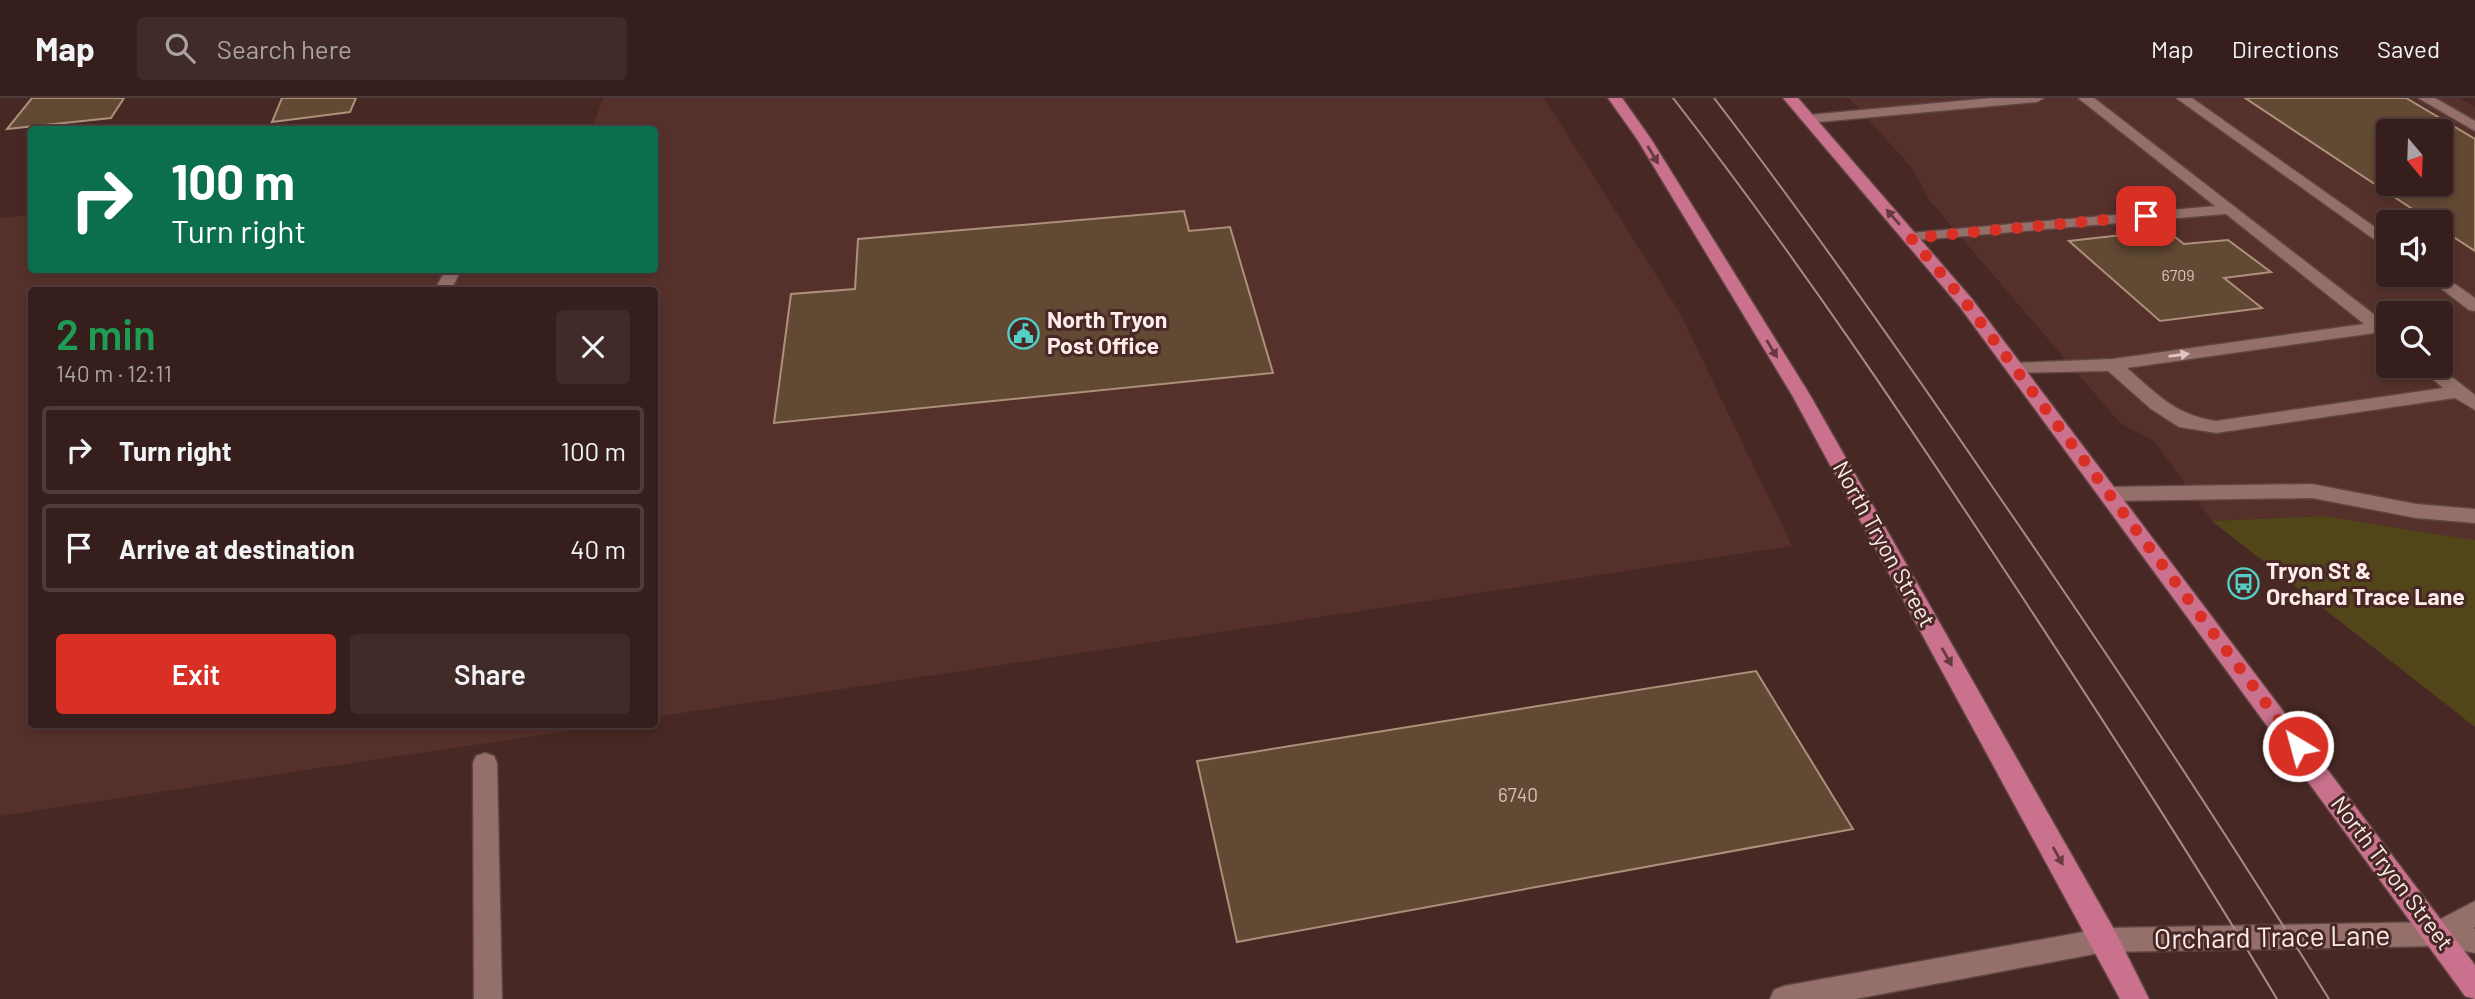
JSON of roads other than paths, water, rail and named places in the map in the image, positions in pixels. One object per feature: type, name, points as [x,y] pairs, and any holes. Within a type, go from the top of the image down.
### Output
[{"type":"main road","name":"North Tryon Street","points":[[1615,98],[1644,139],[1801,396],[2105,940],[2135,999]]},
{"type":"main road","name":"North Tryon Street","points":[[1790,98],[1966,303],[2475,987]]},
{"type":"street","points":[[1808,119],[2036,98]]},
{"type":"street","points":[[2085,98],[2376,325]]},
{"type":"street","points":[[2183,98],[2376,235]]},
{"type":"street","points":[[2425,98],[2475,127]]},
{"type":"street","points":[[1911,238],[2229,209]]},
{"type":"street","points":[[2448,287],[2475,306]]},
{"type":"street","points":[[2015,369],[2112,365],[2376,332]]},
{"type":"street","points":[[2112,365],[2158,405],[2186,423],[2216,427],[2459,392]]},
{"type":"street","points":[[2442,378],[2475,404]]},
{"type":"street","points":[[2108,494],[2312,491],[2416,511],[2475,516]]},
{"type":"street","points":[[485,763],[488,999]]},
{"type":"street","name":"Orchard Trace Lane","points":[[2438,934],[2475,913]]},
{"type":"street","name":"Orchard Trace Lane","points":[[1784,999],[2105,940],[2438,934],[2475,941]]},
{"type":"tram line","points":[[1673,98],[1807,279],[1934,464],[2149,793],[2277,999]]},
{"type":"tram line","points":[[1714,98],[1859,294],[2041,557],[2208,808],[2329,999]]},
{"type":"place","name":"North Tryon Post Office","points":[[1024,333]]},
{"type":"place","name":"Tryon St & Orchard Trace Lane","points":[[2243,584]]}]
